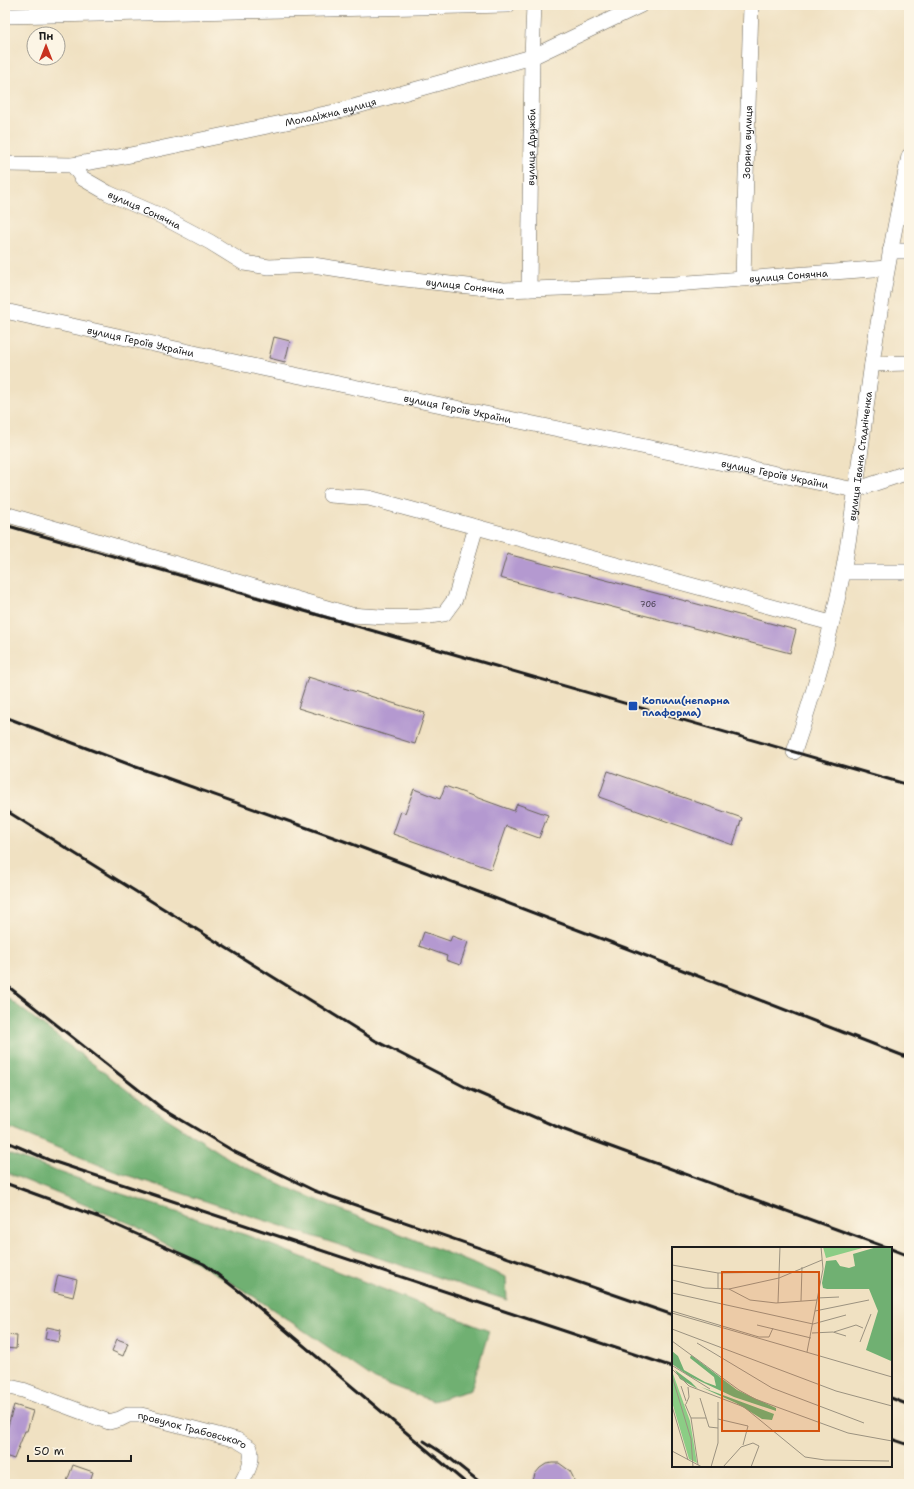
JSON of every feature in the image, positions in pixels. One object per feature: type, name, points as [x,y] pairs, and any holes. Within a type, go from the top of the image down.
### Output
[{"type":"street","points":[[5,16],[508,5]]},
{"type":"street","name":"вулиця Дружби","points":[[529,289],[534,5]]},
{"type":"street","name":"Молодіжна вулиця","points":[[5,164],[73,165],[130,155],[339,111],[532,57],[641,5]]},
{"type":"street","name":"Зоряна вулиця","points":[[743,278],[751,5]]},
{"type":"street","name":"вулиця Івана Стадніченка","points":[[794,752],[823,656],[843,572],[887,268],[909,156]]},
{"type":"street","name":"вулиця Сонячна","points":[[73,165],[82,178],[108,193],[161,216],[210,242],[244,263],[269,267],[313,265],[396,278],[504,290],[675,284],[887,268]]},
{"type":"street","points":[[890,250],[909,251]]},
{"type":"street","name":"вулиця Героїв України","points":[[5,312],[266,369],[855,490]]},
{"type":"street","points":[[872,364],[909,363]]},
{"type":"street","points":[[855,490],[909,472]]},
{"type":"street","points":[[330,495],[369,498],[831,623]]},
{"type":"street","points":[[5,514],[351,615],[396,618],[444,614],[455,599],[476,527]]},
{"type":"street","points":[[843,572],[909,572]]},
{"type":"street","name":"провулок Грабовського","points":[[5,1386],[23,1390],[109,1422],[128,1415],[141,1415],[238,1440],[250,1448],[252,1455],[250,1465],[241,1484]]},
{"type":"green space","points":[[5,996],[145,1104],[236,1163],[295,1191],[506,1277],[507,1300],[114,1171],[5,1126]]},
{"type":"green space","points":[[5,1153],[246,1235],[489,1331],[471,1390],[433,1401],[375,1379],[253,1296],[134,1225],[5,1172]]},
{"type":"building","points":[[274,337],[290,341],[285,362],[269,358]]},
{"type":"building","points":[[507,554],[796,630],[790,653],[500,578]]},
{"type":"building","points":[[308,677],[425,713],[415,744],[298,708]]},
{"type":"building","points":[[608,771],[742,818],[733,845],[599,797]]},
{"type":"building","points":[[445,786],[514,811],[517,804],[548,815],[539,838],[506,826],[491,869],[393,834],[401,811],[405,813],[414,789],[440,799]]},
{"type":"building","points":[[424,932],[450,941],[452,936],[468,942],[460,965],[446,960],[447,956],[419,946]]},
{"type":"building","points":[[58,1275],[77,1280],[73,1297],[54,1292]]},
{"type":"building","points":[[47,1327],[61,1330],[59,1342],[45,1339]]},
{"type":"building","points":[[5,1335],[17,1336],[16,1349],[5,1348]]},
{"type":"building","points":[[117,1339],[128,1343],[123,1356],[112,1351]]},
{"type":"building","points":[[14,1405],[33,1411],[27,1431],[25,1431],[14,1459],[5,1456],[5,1436]]},
{"type":"building","points":[[559,1463],[570,1471],[575,1484],[532,1484],[535,1474],[540,1468],[546,1464]]},
{"type":"building","points":[[73,1465],[93,1472],[89,1484],[76,1484],[67,1481]]},
{"type":"railway","points":[[5,525],[909,785]]},
{"type":"railway","points":[[5,717],[136,767],[344,841],[909,1058]]},
{"type":"railway","points":[[5,810],[376,1041],[469,1089],[562,1129],[885,1247]]},
{"type":"railway","points":[[5,984],[163,1109],[235,1152],[315,1191],[672,1315]]},
{"type":"railway","points":[[5,1141],[49,1160],[672,1367]]},
{"type":"railway","points":[[5,1183],[98,1217],[204,1264],[244,1295],[467,1484]]},
{"type":"railway","points":[[892,1249],[909,1256]]},
{"type":"railway","points":[[892,1398],[909,1405]]},
{"type":"railway","points":[[892,1439],[909,1445]]},
{"type":"railway","points":[[424,1441],[447,1456],[482,1484]]},
{"type":"place","name":"Копили(непарна плаформа)","points":[[633,706]]}]
